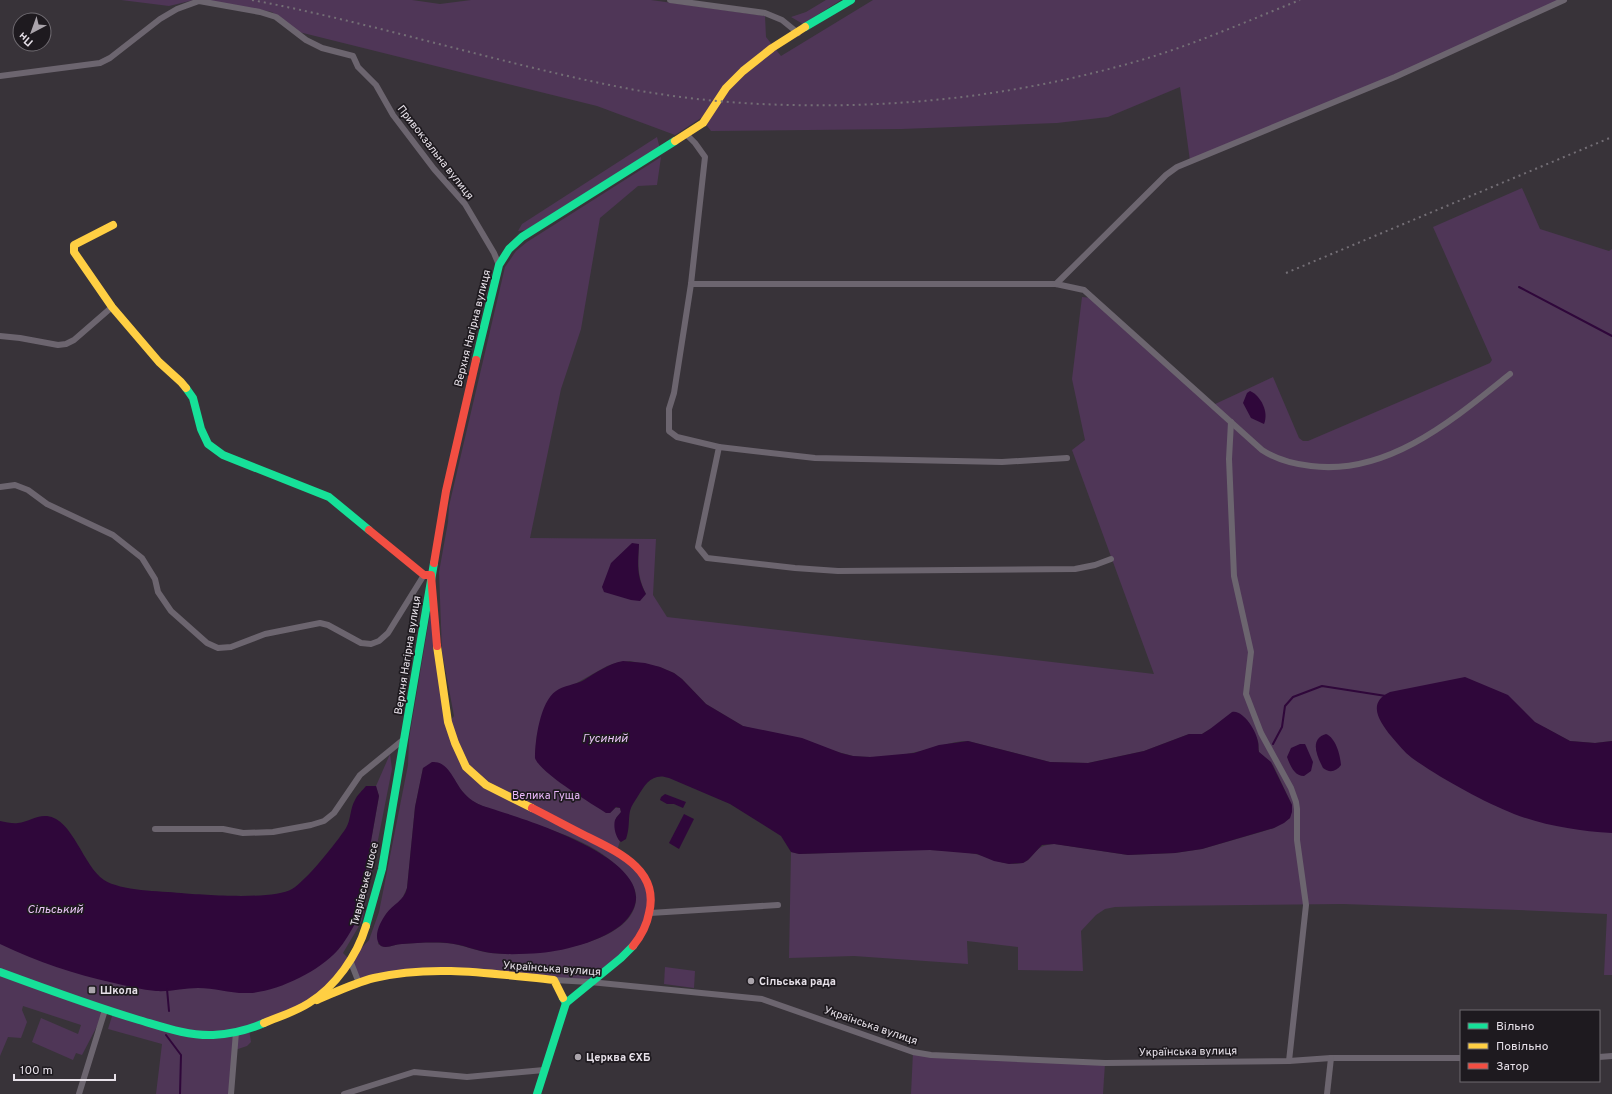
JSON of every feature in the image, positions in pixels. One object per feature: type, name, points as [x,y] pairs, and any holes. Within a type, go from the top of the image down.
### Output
[{"type":"main road","name":"Верхня Нагірна вулиця","points":[[404,739],[428,575],[455,447],[490,297],[499,266],[509,249],[522,236],[686,134],[708,117],[723,92],[741,72],[757,59],[851,0]]},
{"type":"main road","points":[[113,225],[74,245],[74,252],[112,307],[159,362],[182,382],[193,398],[201,429],[208,444],[223,455],[329,497],[428,575],[448,722],[464,763],[471,773],[486,785],[559,821],[626,857],[641,871],[649,884],[652,898],[647,925],[637,942],[620,959],[566,1003],[537,1094]]},
{"type":"main road","name":"Тиврівське шосе","points":[[0,972],[105,1010],[186,1033],[212,1035],[249,1029],[308,1004],[327,989],[350,960],[364,932],[382,869],[404,739]]},
{"type":"main road","name":"Українська вулиця","points":[[308,1004],[359,982],[387,975],[430,971],[554,980]]},
{"type":"main road","points":[[554,980],[566,1003]]},
{"type":"street","points":[[670,0],[765,13],[782,20],[798,33]]},
{"type":"street","points":[[1056,284],[1161,180],[1177,167],[1395,77],[1564,0]]},
{"type":"street","name":"Привокзальна вулиця","points":[[0,76],[100,63],[110,58],[160,18],[177,9],[199,1],[260,12],[276,17],[306,40],[322,48],[352,56],[358,67],[376,86],[392,115],[434,169],[465,204],[494,253],[499,266]]},
{"type":"street","points":[[686,134],[696,143],[705,157],[691,284],[674,393],[669,409],[668,430],[677,438],[719,447],[815,458],[1007,462],[1068,458]]},
{"type":"street","points":[[691,284],[1056,284],[1084,290],[1262,450],[1282,460],[1320,467],[1336,468],[1351,466],[1394,452],[1430,434],[1468,409],[1510,374]]},
{"type":"street","points":[[0,336],[58,345],[66,344],[74,340],[112,307]]},
{"type":"street","points":[[1231,422],[1229,459],[1234,576],[1251,652],[1246,694],[1261,732],[1291,788],[1296,802],[1297,840],[1306,905],[1289,1061]]},
{"type":"street","points":[[719,447],[698,547],[707,558],[808,569],[851,571],[1075,569],[1095,565],[1111,559]]},
{"type":"street","points":[[0,487],[15,484],[28,490],[47,504],[114,535],[142,558],[155,578],[158,592],[171,611],[207,642],[218,648],[231,647],[265,634],[320,623],[328,625],[361,643],[371,644],[379,641],[388,633],[428,575]]},
{"type":"street","points":[[155,829],[223,829],[243,833],[273,832],[324,821],[334,813],[360,775],[404,739]]},
{"type":"street","points":[[650,913],[778,906]]},
{"type":"street","points":[[350,960],[359,982]]},
{"type":"street","name":"Українська вулиця","points":[[554,980],[590,982],[762,999],[913,1052],[931,1055],[1105,1063],[1289,1061],[1332,1058],[1460,1058]]},
{"type":"street","points":[[79,1094],[105,1010]]},
{"type":"street","points":[[231,1094],[236,1032]]},
{"type":"street","points":[[1600,1057],[1612,1056]]},
{"type":"street","points":[[1327,1094],[1332,1058]]},
{"type":"street","points":[[344,1094],[414,1072],[467,1077],[544,1070]]},
{"type":"green space","points":[[121,0],[194,0],[169,6]]},
{"type":"green space","points":[[203,0],[412,0],[440,4],[471,0],[651,0],[765,16],[766,37],[781,56],[873,0],[1564,0],[1481,38],[1190,161],[1180,87],[1108,117],[1057,123],[902,129],[711,131],[701,118],[675,135],[597,106],[295,31],[272,12]]},
{"type":"green space","points":[[826,0],[841,0],[803,24],[791,17],[806,12]]},
{"type":"green space","points":[[657,137],[660,149],[533,229],[518,231],[522,224]]},
{"type":"green space","name":"Велика Гуща","points":[[661,157],[657,185],[638,186],[600,218],[581,329],[561,389],[530,538],[656,539],[653,595],[667,617],[1154,674],[1072,450],[1085,440],[1072,379],[1082,297],[1093,298],[1213,405],[1273,377],[1299,438],[1303,441],[1308,441],[1490,363],[1492,360],[1433,227],[1522,188],[1540,229],[1609,251],[1612,249],[1612,741],[1595,743],[1570,741],[1544,727],[1612,818],[1612,975],[1604,975],[1607,914],[1343,904],[1154,906],[1115,907],[1105,909],[1096,915],[1081,931],[1083,971],[1018,970],[1018,947],[967,941],[968,964],[854,956],[789,958],[791,852],[799,854],[930,850],[970,853],[1009,864],[1022,863],[1030,858],[1038,849],[1047,845],[1055,844],[1128,855],[1175,853],[1202,849],[1274,828],[1290,818],[1292,805],[1273,765],[1259,752],[1258,741],[1247,720],[1210,729],[1202,734],[1189,734],[1144,751],[1088,763],[1050,762],[968,741],[955,742],[923,751],[901,755],[877,757],[853,756],[743,726],[706,704],[682,679],[674,673],[660,667],[630,661],[607,666],[573,685],[537,734],[535,755],[538,762],[555,778],[610,813],[615,808],[620,808],[621,812],[616,818],[618,839],[620,841],[617,851],[626,857],[651,891],[644,932],[590,982],[442,971],[359,983],[350,961],[320,995],[249,1029],[251,1042],[247,1046],[235,1050],[231,1094],[156,1094],[162,1044],[108,1029],[113,1013],[105,1011],[82,1055],[76,1053],[73,1060],[32,1042],[41,1018],[78,1034],[81,1025],[23,1006],[22,1010],[27,1022],[21,1038],[8,1037],[0,1056],[0,932],[338,950],[357,920],[379,796],[376,786],[390,754],[392,769],[362,921],[343,953],[350,960],[369,940],[379,912],[408,765],[409,739],[430,614],[433,614],[449,722],[454,716],[442,652],[439,572],[448,522],[449,506],[505,267],[516,251],[527,242]],"holes":[[[639,544],[639,570],[646,594],[602,587]],[[441,764],[462,791],[478,804],[497,812],[558,832],[597,851],[614,863],[628,878],[635,889],[636,897],[631,914],[619,927],[600,938],[577,945],[529,953],[491,953],[449,943],[412,943],[399,944],[390,947],[378,944],[386,914],[402,899],[407,888],[415,807],[423,768]]]},
{"type":"green space","points":[[665,967],[695,971],[694,988],[664,984]]},
{"type":"green space","points":[[913,1052],[1105,1063],[1103,1094],[911,1094]]},
{"type":"water","points":[[1250,391],[1261,400],[1265,410],[1264,424],[1251,418],[1243,403],[1247,393]]},
{"type":"water","points":[[632,543],[639,544],[639,575],[646,594],[640,601],[631,600],[604,592],[602,587],[611,563]]},
{"type":"water","name":"Гусиний","points":[[623,661],[645,663],[674,673],[682,679],[706,704],[743,726],[802,738],[853,756],[870,757],[914,753],[939,745],[968,741],[1050,762],[1088,763],[1144,751],[1189,734],[1202,734],[1232,712],[1236,712],[1241,714],[1252,727],[1257,738],[1259,752],[1271,762],[1292,805],[1292,812],[1290,818],[1274,828],[1202,849],[1175,853],[1128,855],[1054,844],[1042,845],[1028,860],[1023,863],[1009,864],[994,861],[977,854],[930,850],[799,854],[791,852],[781,836],[730,804],[669,778],[658,777],[647,783],[631,807],[626,839],[621,842],[616,835],[614,826],[615,819],[621,812],[620,808],[616,807],[610,813],[606,813],[546,772],[535,758],[537,732],[542,712],[551,696],[559,689],[581,682],[607,666]]},
{"type":"water","points":[[1465,677],[1508,695],[1535,722],[1570,741],[1595,743],[1612,741],[1612,833],[1587,831],[1550,825],[1514,814],[1488,803],[1448,781],[1423,766],[1404,751],[1383,725],[1377,713],[1378,702],[1383,696],[1390,692]]},
{"type":"water","points":[[1326,734],[1335,743],[1341,765],[1332,771],[1328,771],[1323,768],[1316,748],[1318,740],[1321,736]]},
{"type":"water","points":[[1300,744],[1305,744],[1313,762],[1311,771],[1304,776],[1301,776],[1295,772],[1287,757],[1291,748]]},
{"type":"water","points":[[432,762],[438,762],[447,768],[463,792],[475,802],[556,831],[611,860],[629,878],[636,897],[628,918],[621,925],[600,938],[575,947],[550,952],[509,954],[491,953],[453,944],[441,943],[399,944],[386,947],[381,946],[377,939],[379,926],[384,917],[406,892],[415,807],[423,768]]},
{"type":"water","name":"Сільський","points":[[366,786],[376,786],[379,796],[357,920],[343,944],[329,959],[309,973],[284,985],[260,992],[249,993],[236,993],[198,988],[161,991],[146,990],[70,971],[42,962],[0,944],[0,821],[16,823],[43,816],[56,819],[64,825],[71,834],[90,865],[104,880],[111,884],[141,890],[206,895],[270,895],[292,889],[313,870],[346,828],[353,803]]},
{"type":"water","points":[[665,794],[686,802],[683,808],[674,804],[667,804],[660,800]]},
{"type":"water","points":[[684,814],[694,819],[679,849],[669,843]]},
{"type":"waterway","points":[[1519,287],[1612,336]]},
{"type":"waterway","points":[[1273,744],[1282,727],[1285,706],[1293,697],[1322,686],[1386,696]]},
{"type":"waterway","points":[[167,989],[169,1011]]},
{"type":"waterway","points":[[166,1035],[181,1055],[180,1094]]},
{"type":"railway","points":[[252,0],[347,21],[535,68],[630,89],[690,98],[791,105],[882,104],[927,101],[972,96],[1060,81],[1167,52],[1300,0]]},
{"type":"railway","points":[[1286,273],[1612,137]]},
{"type":"traffic: fast","points":[[805,27],[851,0]]},
{"type":"traffic: fast","points":[[476,360],[499,265],[509,249],[522,237],[675,141]]},
{"type":"traffic: fast","points":[[186,388],[193,398],[201,429],[208,444],[223,455],[329,497],[369,530]]},
{"type":"traffic: fast","points":[[366,926],[382,869],[434,563]]},
{"type":"traffic: fast","points":[[566,1003],[621,958],[633,946]]},
{"type":"traffic: fast","points":[[0,972],[104,1009],[185,1033],[204,1035],[226,1034],[246,1030],[264,1023]]},
{"type":"traffic: fast","points":[[537,1094],[566,1003],[563,998]]},
{"type":"traffic: slow","points":[[675,141],[703,123],[726,88],[743,71],[772,48],[805,27]]},
{"type":"traffic: slow","points":[[113,225],[74,245],[74,252],[112,307],[159,362],[186,388]]},
{"type":"traffic: slow","points":[[437,646],[448,722],[455,743],[466,767],[486,785],[532,808]]},
{"type":"traffic: slow","points":[[264,1023],[304,1006],[328,988],[344,970],[351,959],[366,926]]},
{"type":"traffic: slow","points":[[317,1000],[352,985],[374,978],[396,974],[441,971],[486,973],[554,980],[563,998]]},
{"type":"traffic: jam","points":[[434,563],[446,491],[476,360]]},
{"type":"traffic: jam","points":[[369,530],[424,575],[431,575],[437,646]]},
{"type":"traffic: jam","points":[[532,808],[623,856],[634,864],[642,874],[648,885],[651,898],[647,922],[633,946]]},
{"type":"place","name":"Сільська рада","points":[[751,981]]},
{"type":"place","name":"Школа","points":[[92,990]]},
{"type":"place","name":"Церква ЄХБ","points":[[578,1057]]}]
